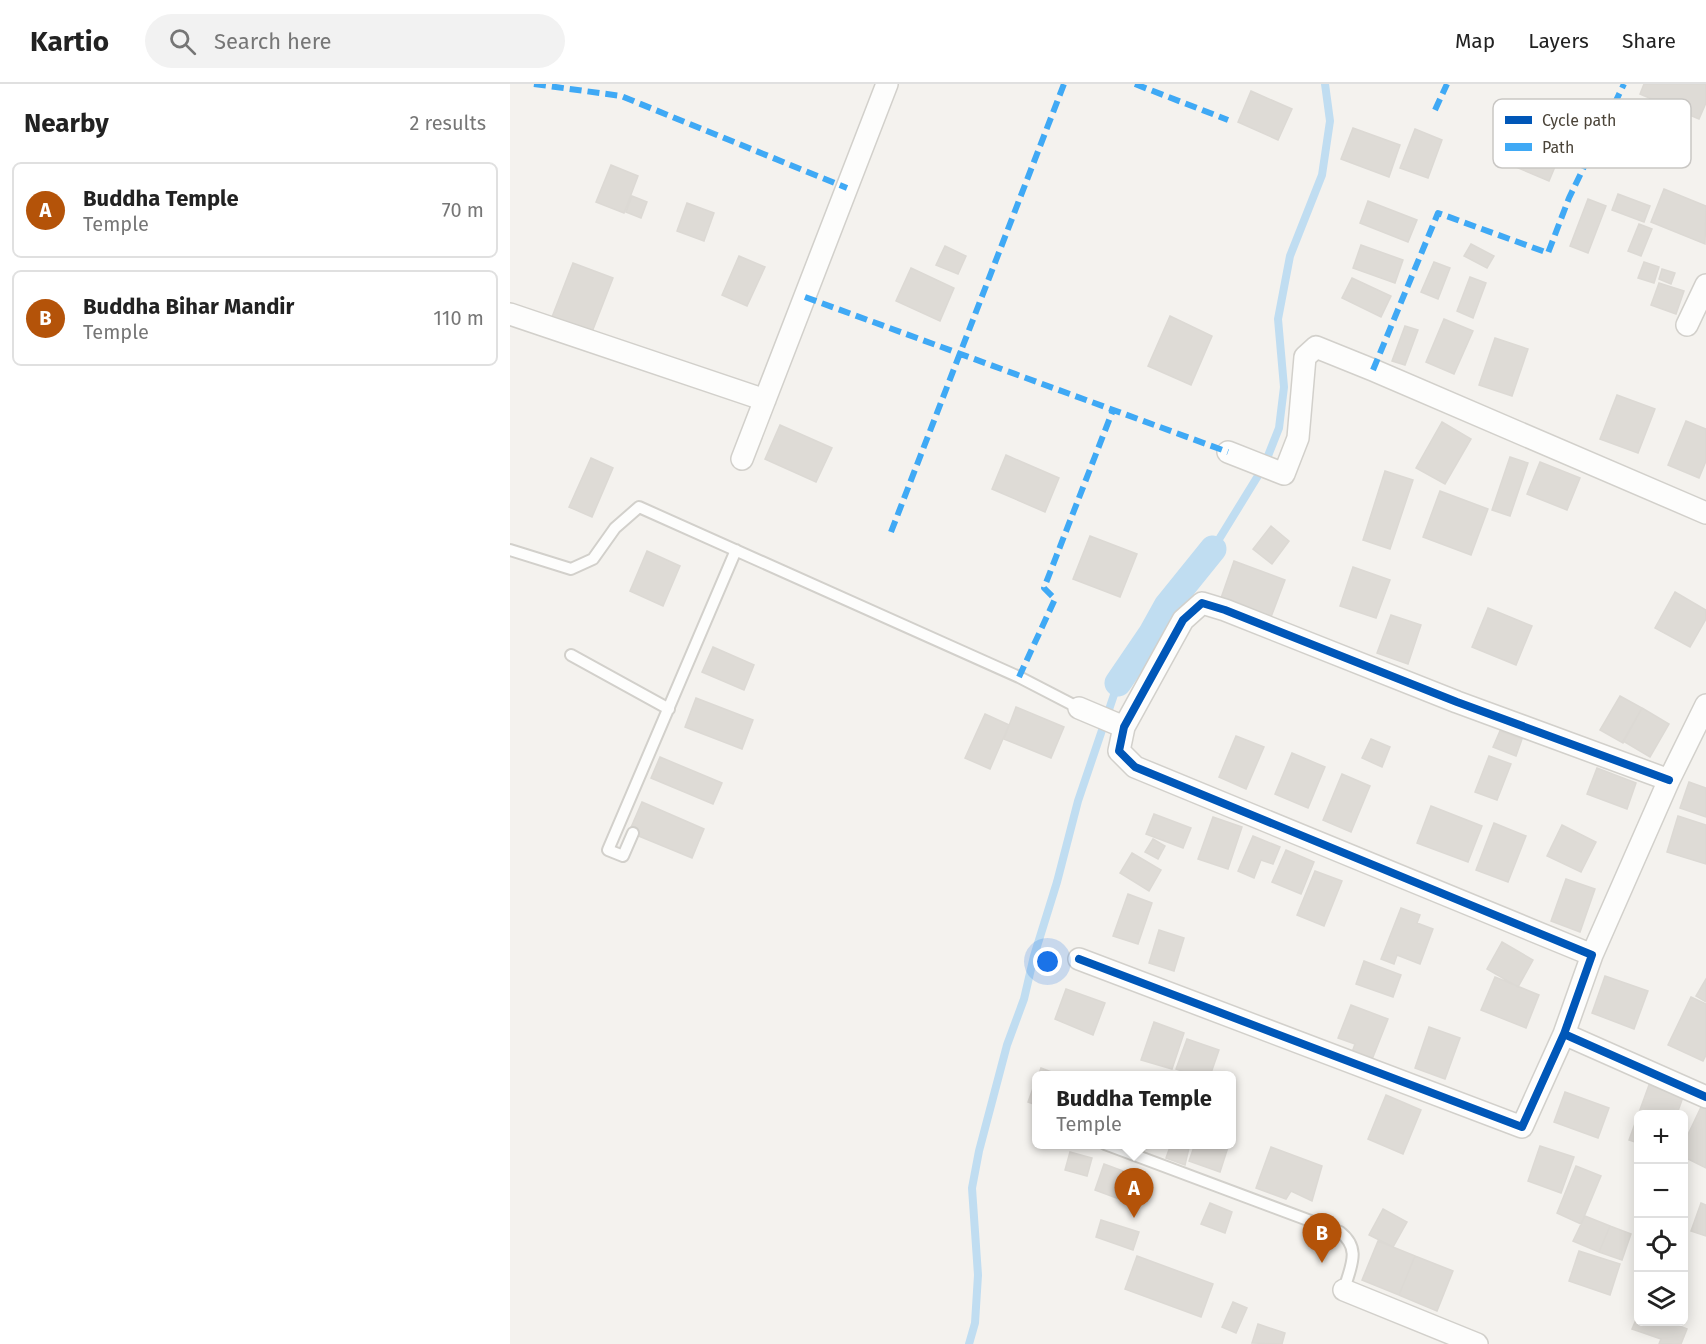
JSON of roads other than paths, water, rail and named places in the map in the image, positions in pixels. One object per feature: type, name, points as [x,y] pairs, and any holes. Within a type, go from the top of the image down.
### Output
[{"type":"street","points":[[742,459],[887,84]]},
{"type":"street","points":[[1687,325],[1706,285]]},
{"type":"street","points":[[510,314],[765,400]]},
{"type":"street","points":[[1228,452],[1284,474],[1298,438],[1305,357],[1316,347],[1706,513]]},
{"type":"street","points":[[1592,955],[1135,767],[1119,751],[1124,727],[1183,621],[1202,603],[1457,702],[1669,780]]},
{"type":"street","points":[[1078,959],[1522,1127],[1564,1034],[1592,955],[1669,780],[1706,705]]},
{"type":"street","points":[[1079,708],[1124,727]]},
{"type":"street","points":[[1564,1034],[1706,1097]]},
{"type":"street","points":[[1344,1290],[1477,1344]]},
{"type":"lane","points":[[510,550],[571,569],[593,559],[615,528],[639,507],[1019,677],[1079,708]]},
{"type":"lane","points":[[633,833],[623,856],[608,850],[736,550]]},
{"type":"lane","points":[[571,655],[669,709]]},
{"type":"lane","points":[[1118,1149],[1340,1232],[1349,1239],[1354,1256],[1344,1290]]},
{"type":"waterway","points":[[1213,549],[1264,466],[1279,428],[1284,387],[1278,319],[1290,256],[1322,175],[1330,121],[1325,84]]},
{"type":"waterway","points":[[1118,683],[1152,633],[1167,606],[1213,549]]},
{"type":"waterway","points":[[969,1344],[975,1323],[978,1275],[972,1188],[979,1151],[1007,1045],[1024,999],[1078,801],[1118,683]]},
{"type":"place","name":"Buddha Temple","points":[[1134,1218]]},
{"type":"place","name":"Buddha Bihar Mandir","points":[[1322,1263]]}]
